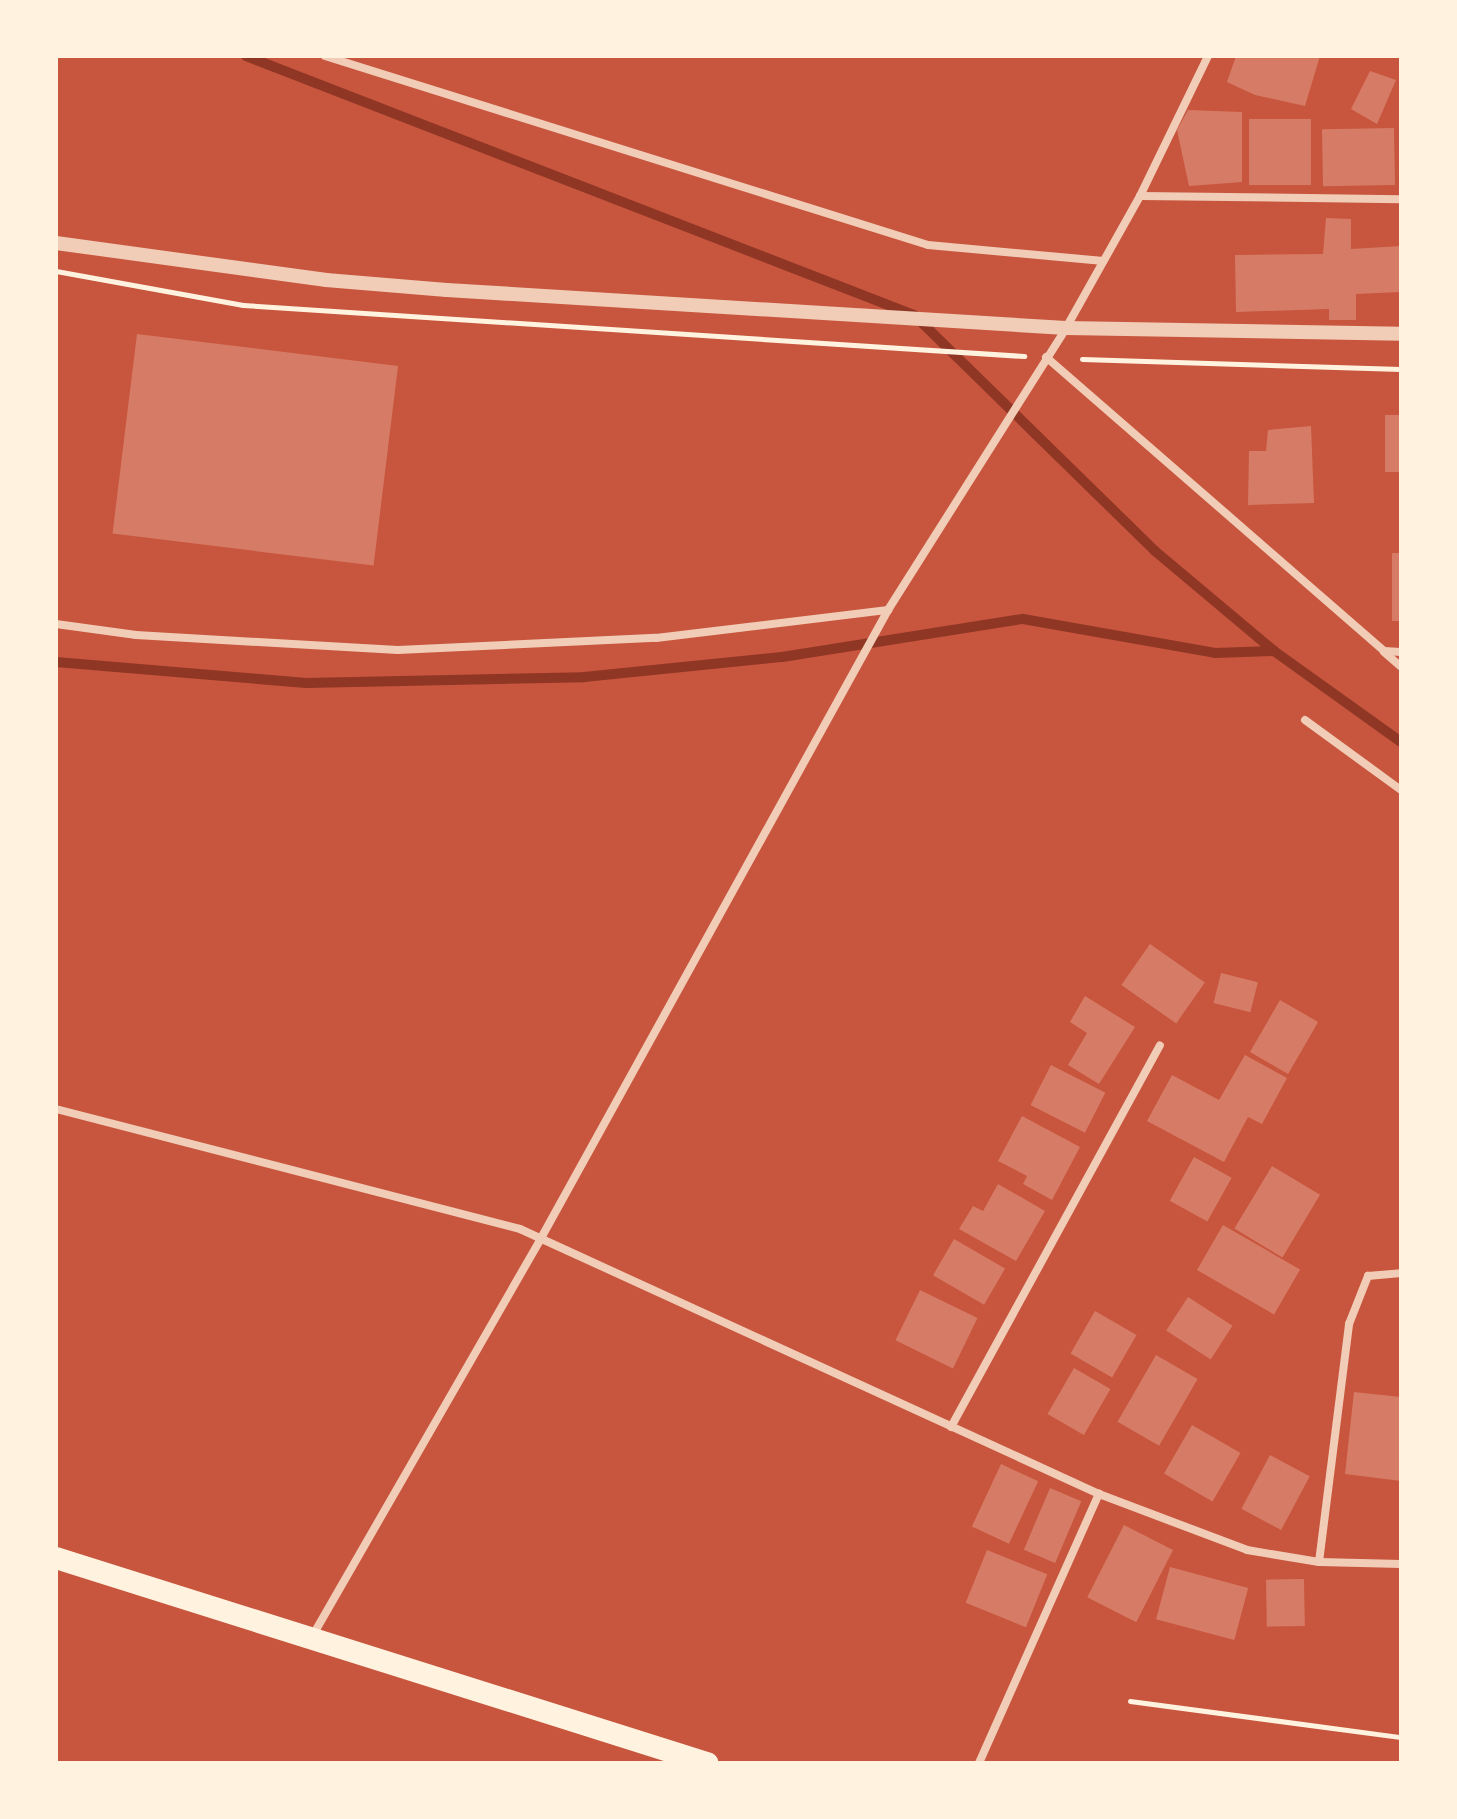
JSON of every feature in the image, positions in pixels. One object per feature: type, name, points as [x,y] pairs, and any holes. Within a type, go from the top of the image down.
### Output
[{"type":"highway","points":[[56,1558],[707,1763]]},
{"type":"street","points":[[325,56],[928,245],[1103,261]]},
{"type":"street","points":[[311,1639],[540,1240],[835,702],[888,610],[1066,328],[1140,196],[1208,56]]},
{"type":"street","points":[[1140,196],[1401,199]]},
{"type":"street","points":[[56,243],[341,281],[891,319],[1066,328],[1401,334]]},
{"type":"street","points":[[1046,357],[1401,667]]},
{"type":"street","points":[[56,624],[136,635],[398,650],[656,638],[888,610]]},
{"type":"street","points":[[1384,651],[1401,652]]},
{"type":"street","points":[[1305,720],[1401,790]]},
{"type":"street","points":[[951,1427],[1160,1045]]},
{"type":"street","points":[[56,1109],[520,1229],[1099,1494],[1247,1550],[1319,1562],[1401,1564]]},
{"type":"street","points":[[1319,1562],[1349,1324],[1368,1276],[1401,1273]]},
{"type":"street","points":[[979,1763],[1099,1494]]},
{"type":"path","points":[[906,349],[1401,369]]},
{"type":"path","points":[[1130,1701],[1401,1737]]},
{"type":"building","points":[[1236,56],[1320,56],[1305,106],[1255,95],[1227,82]]},
{"type":"building","points":[[1370,71],[1396,80],[1377,124],[1351,109]]},
{"type":"building","points":[[1188,110],[1242,112],[1242,182],[1189,186],[1177,130]]},
{"type":"building","points":[[1249,119],[1311,119],[1311,185],[1249,185]]},
{"type":"building","points":[[1394,128],[1395,185],[1323,186],[1322,129]]},
{"type":"building","points":[[1326,218],[1351,219],[1351,249],[1401,246],[1401,292],[1356,294],[1356,320],[1329,320],[1329,309],[1236,312],[1235,255],[1323,254]]},
{"type":"building","points":[[137,334],[398,366],[374,566],[113,534]]},
{"type":"building","points":[[1385,415],[1401,415],[1401,472],[1385,472]]},
{"type":"building","points":[[1311,426],[1314,503],[1248,505],[1249,451],[1266,451],[1268,430]]},
{"type":"building","points":[[1392,553],[1401,553],[1401,621],[1392,621]]},
{"type":"building","points":[[1150,944],[1205,982],[1176,1023],[1121,985]]},
{"type":"building","points":[[1221,973],[1258,982],[1250,1012],[1214,1003]]},
{"type":"building","points":[[1085,996],[1135,1027],[1099,1084],[1068,1065],[1087,1033],[1070,1022]]},
{"type":"building","points":[[1280,1000],[1318,1022],[1288,1074],[1250,1052]]},
{"type":"building","points":[[1245,1055],[1287,1078],[1262,1124],[1248,1117],[1224,1162],[1147,1121],[1172,1075],[1219,1100]]},
{"type":"building","points":[[1051,1065],[1105,1093],[1085,1133],[1031,1105]]},
{"type":"building","points":[[1022,1116],[1080,1147],[1052,1200],[1023,1184],[1027,1176],[998,1161]]},
{"type":"building","points":[[1194,1157],[1232,1178],[1207,1222],[1170,1201]]},
{"type":"building","points":[[1272,1166],[1320,1195],[1282,1257],[1234,1229]]},
{"type":"building","points":[[998,1184],[1045,1211],[1016,1261],[959,1229],[973,1206],[983,1211]]},
{"type":"building","points":[[1223,1225],[1300,1270],[1274,1315],[1197,1270]]},
{"type":"building","points":[[954,1239],[1005,1268],[984,1305],[933,1275]]},
{"type":"building","points":[[920,1290],[978,1318],[953,1368],[895,1340]]},
{"type":"building","points":[[1188,1297],[1232,1326],[1211,1359],[1166,1331]]},
{"type":"building","points":[[1095,1311],[1137,1335],[1112,1377],[1070,1353]]},
{"type":"building","points":[[1156,1355],[1198,1379],[1159,1446],[1118,1422]]},
{"type":"building","points":[[1074,1368],[1110,1389],[1084,1435],[1048,1414]]},
{"type":"building","points":[[1354,1392],[1401,1397],[1401,1481],[1345,1474]]},
{"type":"building","points":[[1192,1425],[1240,1453],[1212,1501],[1164,1473]]},
{"type":"building","points":[[1270,1455],[1310,1476],[1281,1530],[1241,1509]]},
{"type":"building","points":[[1001,1464],[1038,1481],[1009,1544],[972,1527]]},
{"type":"building","points":[[1050,1488],[1081,1501],[1055,1563],[1024,1550]]},
{"type":"building","points":[[1124,1525],[1173,1550],[1136,1622],[1087,1597]]},
{"type":"building","points":[[987,1550],[1047,1574],[1026,1627],[966,1603]]},
{"type":"building","points":[[1170,1567],[1248,1588],[1234,1640],[1156,1619]]},
{"type":"building","points":[[1304,1579],[1305,1626],[1267,1627],[1266,1580]]},
{"type":"waterway","points":[[246,56],[914,315],[1155,551],[1274,651],[1401,742]]},
{"type":"waterway","points":[[56,662],[306,683],[584,677],[782,657],[1023,619],[1215,653],[1274,651]]}]
